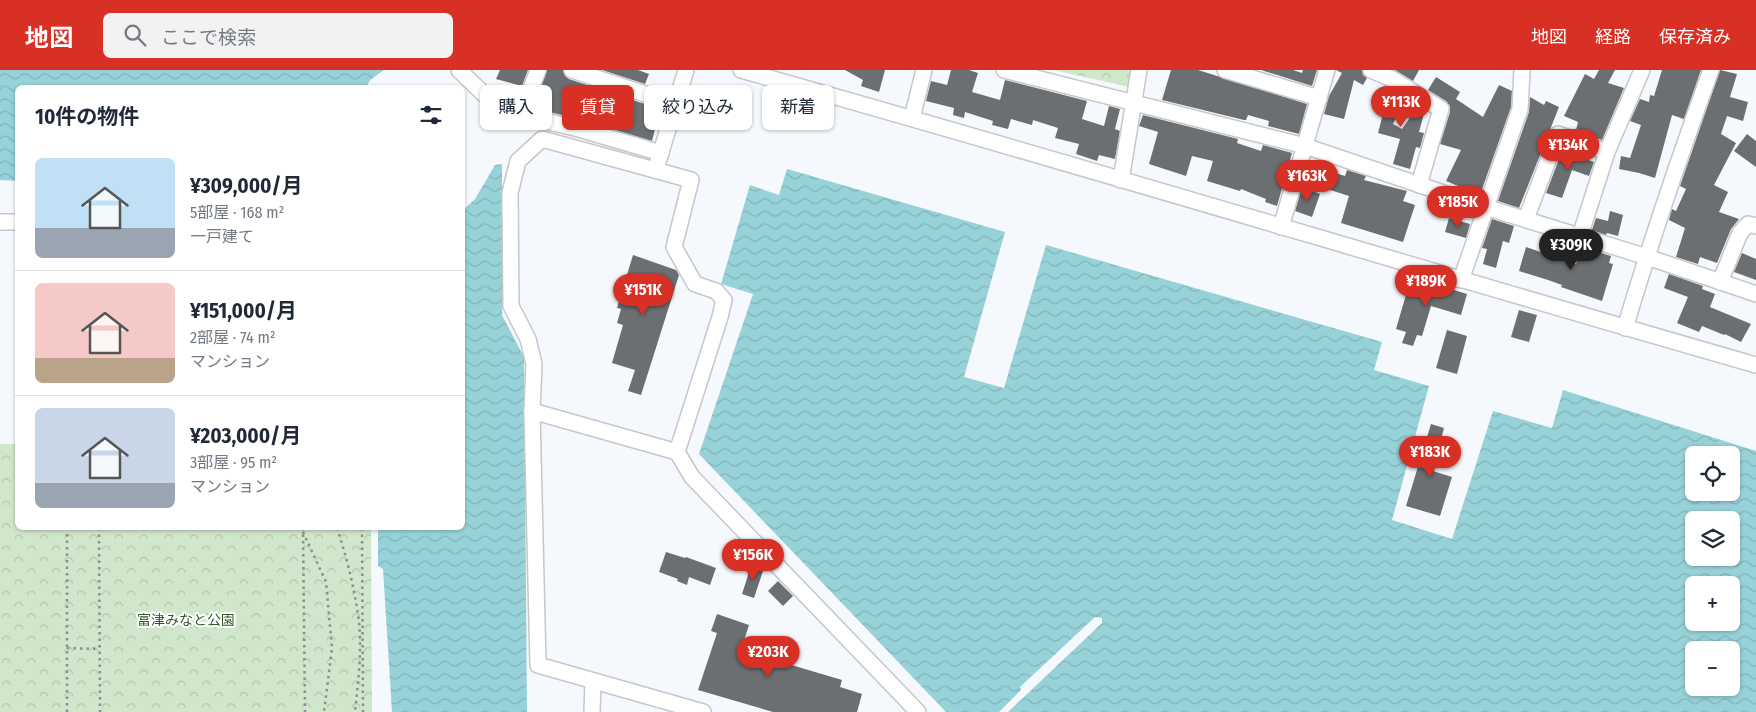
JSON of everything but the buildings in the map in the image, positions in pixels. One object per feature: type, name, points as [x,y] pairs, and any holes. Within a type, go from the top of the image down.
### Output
[{"type":"street","points":[[459,70],[480,90]]},
{"type":"street","points":[[533,85],[538,70]]},
{"type":"street","points":[[572,70],[644,94]]},
{"type":"street","points":[[682,85],[686,70]]},
{"type":"street","points":[[741,70],[912,118],[1625,328],[1755,362]]},
{"type":"street","points":[[912,118],[924,70]]},
{"type":"street","points":[[1008,70],[1305,146],[1486,207],[1756,294]]},
{"type":"street","points":[[1121,180],[1139,70]]},
{"type":"street","points":[[1225,70],[1319,98]]},
{"type":"street","points":[[1282,227],[1327,70]]},
{"type":"street","points":[[1370,70],[1394,74],[1441,109],[1419,185]]},
{"type":"street","points":[[1461,280],[1520,109],[1522,70]]},
{"type":"street","points":[[1580,236],[1607,152],[1642,70]]},
{"type":"street","points":[[1625,328],[1646,257],[1711,70]]},
{"type":"street","points":[[552,122],[660,153]]},
{"type":"street","points":[[656,168],[668,130]]},
{"type":"street","points":[[1526,219],[1558,134],[1607,152]]},
{"type":"street","points":[[677,452],[724,300],[716,291],[694,284],[674,247],[691,180],[656,168],[542,138],[518,161],[510,193],[511,306],[528,339],[534,364],[532,410],[538,666],[703,712]]},
{"type":"street","points":[[0,222],[15,222]]},
{"type":"street","points":[[1720,282],[1740,233],[1748,224],[1756,226]]},
{"type":"street","points":[[532,410],[677,452],[692,477],[918,712]]},
{"type":"street","points":[[592,712],[593,681]]},
{"type":"path","points":[[67,530],[67,712]]},
{"type":"path","points":[[98,530],[100,712]]},
{"type":"path","points":[[303,530],[305,712]]},
{"type":"path","points":[[303,530],[326,582],[332,648],[324,712]]},
{"type":"path","points":[[338,530],[343,546],[359,624],[361,651],[355,712]]},
{"type":"path","points":[[362,530],[361,651],[363,712]]},
{"type":"path","points":[[67,648],[99,649]]},
{"type":"green space","points":[[1053,70],[1136,70],[1130,87]]},
{"type":"green space","name":"富津みなと公園","points":[[0,444],[15,444],[15,530],[371,530],[372,712],[0,712]]},
{"type":"water","points":[[0,70],[384,70],[370,80],[368,85],[15,85],[15,181],[0,180]]},
{"type":"water","points":[[502,164],[502,315],[524,357],[527,712],[392,712],[383,569],[378,566],[378,530],[465,530],[465,208],[475,199],[495,165]]},
{"type":"water","points":[[787,169],[1005,232],[964,377],[1004,388],[1046,245],[1382,342],[1374,370],[1429,386],[1392,520],[1452,539],[1493,411],[1552,428],[1563,390],[1756,451],[1756,712],[1008,712],[1102,623],[1102,618],[1095,617],[1020,687],[1021,690],[999,712],[946,712],[699,454],[753,294],[721,284],[750,185],[779,195]]}]
